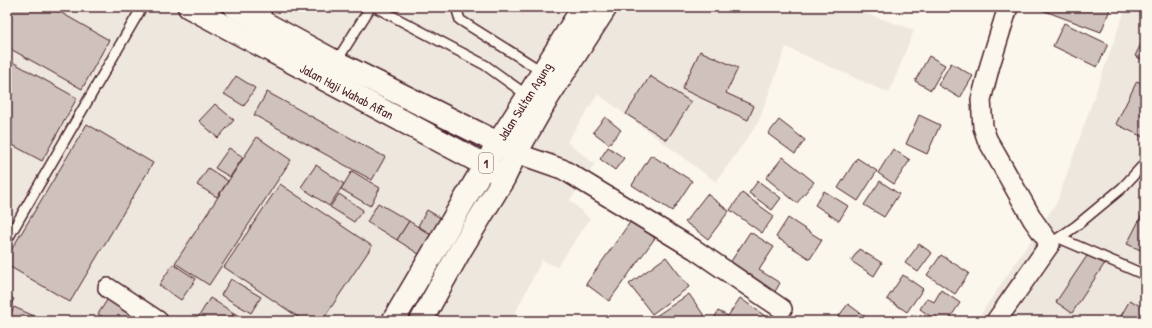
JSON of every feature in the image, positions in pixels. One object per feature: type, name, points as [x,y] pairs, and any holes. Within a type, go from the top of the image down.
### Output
[{"type":"main road","name":"Jalan Haji Wahab Affan","points":[[189,7],[259,26],[336,62],[507,148]]},
{"type":"main road","name":"Jalan Haji Wahab Affan","points":[[235,7],[259,26],[504,178]]},
{"type":"main road","name":"Jalan Sultan Agung","points":[[421,321],[461,248],[504,178],[507,148],[528,96],[583,7]]},
{"type":"main road","name":"Jalan Sultan Agung","points":[[393,321],[485,165],[507,148],[548,97],[606,7]]},
{"type":"street","points":[[996,321],[1055,241],[1033,220],[987,139],[983,127],[981,100],[1008,7]]},
{"type":"street","points":[[507,148],[569,172],[694,249],[782,309]]},
{"type":"street","points":[[108,288],[158,321]]},
{"type":"lane","points":[[7,240],[142,7]]},
{"type":"lane","points":[[456,7],[460,20],[543,72]]},
{"type":"lane","points":[[336,62],[370,8],[375,8],[485,65],[528,96]]},
{"type":"lane","points":[[1055,241],[1076,226],[1122,188],[1145,163]]},
{"type":"lane","points":[[1055,241],[1145,275]]},
{"type":"shaded area","points":[[7,7],[847,7],[914,30],[889,93],[786,47],[758,123],[716,182],[598,94],[567,142],[595,164],[570,200],[590,219],[557,267],[542,260],[511,321],[7,321]]},
{"type":"shaded area","points":[[1126,7],[1145,7],[1145,321],[976,321],[1057,202]]},
{"type":"building","points":[[7,7],[51,7],[109,40],[82,89],[7,47]]},
{"type":"building","points":[[1034,7],[1111,7],[1101,32]]},
{"type":"building","points":[[1064,23],[1108,44],[1097,67],[1053,46]]},
{"type":"building","points":[[1145,36],[1145,61],[1135,56]]},
{"type":"building","points":[[700,51],[738,68],[726,93],[754,106],[748,120],[682,89]]},
{"type":"building","points":[[929,56],[945,65],[931,90],[915,81]]},
{"type":"building","points":[[7,59],[77,98],[42,161],[7,142]]},
{"type":"building","points":[[951,63],[973,76],[960,98],[938,85]]},
{"type":"building","points":[[236,76],[255,88],[244,106],[224,94]]},
{"type":"building","points":[[650,76],[691,102],[667,140],[626,114]]},
{"type":"building","points":[[1137,81],[1145,85],[1145,138],[1116,124]]},
{"type":"building","points":[[267,92],[385,157],[372,180],[254,115]]},
{"type":"building","points":[[215,104],[234,120],[218,138],[199,121]]},
{"type":"building","points":[[919,115],[940,125],[927,154],[906,144]]},
{"type":"building","points":[[605,117],[621,130],[609,144],[593,132]]},
{"type":"building","points":[[779,120],[805,140],[795,154],[768,134]]},
{"type":"building","points":[[87,124],[153,163],[70,302],[7,265],[7,257]]},
{"type":"building","points":[[257,137],[291,160],[209,285],[175,263]]},
{"type":"building","points":[[608,147],[624,158],[615,170],[600,159]]},
{"type":"building","points":[[229,148],[243,157],[230,177],[215,168]]},
{"type":"building","points":[[893,149],[910,160],[894,184],[878,173]]},
{"type":"building","points":[[651,155],[692,181],[672,211],[632,185]]},
{"type":"building","points":[[783,157],[814,182],[797,203],[766,178]]},
{"type":"building","points":[[857,158],[877,171],[858,201],[838,188]]},
{"type":"building","points":[[316,165],[344,184],[329,206],[301,187]]},
{"type":"building","points":[[208,168],[228,181],[217,197],[197,185]]},
{"type":"building","points":[[352,171],[380,188],[370,206],[341,189]]},
{"type":"building","points":[[758,181],[781,198],[772,210],[749,193]]},
{"type":"building","points":[[880,181],[899,194],[884,217],[864,205]]},
{"type":"building","points":[[280,184],[372,246],[322,321],[304,321],[224,267]]},
{"type":"building","points":[[824,191],[848,206],[839,221],[815,205]]},
{"type":"building","points":[[742,193],[774,216],[762,233],[730,210]]},
{"type":"building","points":[[339,194],[363,210],[354,222],[330,207]]},
{"type":"building","points":[[707,194],[729,211],[708,239],[685,222]]},
{"type":"building","points":[[378,203],[409,221],[397,240],[367,222]]},
{"type":"building","points":[[1145,209],[1145,252],[1127,244]]},
{"type":"building","points":[[427,210],[446,221],[436,237],[418,226]]},
{"type":"building","points":[[788,218],[822,240],[810,259],[776,237]]},
{"type":"building","points":[[409,221],[437,239],[425,258],[397,240]]},
{"type":"building","points":[[631,221],[655,238],[609,301],[586,284]]},
{"type":"building","points":[[750,232],[774,247],[759,270],[780,283],[773,295],[728,266]]},
{"type":"building","points":[[919,244],[932,253],[918,272],[905,263]]},
{"type":"building","points":[[859,249],[882,263],[874,276],[851,261]]},
{"type":"building","points":[[1089,253],[1105,263],[1072,313],[1056,302]]},
{"type":"building","points":[[941,255],[969,273],[955,294],[927,275]]},
{"type":"building","points":[[666,257],[689,287],[652,314],[629,284]]},
{"type":"building","points":[[173,264],[196,279],[181,300],[159,285]]},
{"type":"building","points":[[903,275],[923,289],[907,312],[887,299]]},
{"type":"building","points":[[231,279],[261,297],[251,313],[221,295]]},
{"type":"building","points":[[941,290],[960,303],[948,321],[937,321],[920,309],[927,298],[934,302]]},
{"type":"building","points":[[111,294],[153,321],[109,321],[98,314]]},
{"type":"building","points":[[689,294],[705,317],[698,321],[655,321],[653,318]]},
{"type":"building","points":[[7,295],[14,299],[7,311]]},
{"type":"building","points":[[210,298],[234,313],[229,321],[196,321]]},
{"type":"building","points":[[740,298],[765,316],[761,321],[713,321],[718,311],[728,316]]},
{"type":"building","points":[[1130,300],[1145,309],[1145,321],[1118,321]]},
{"type":"building","points":[[848,304],[871,321],[835,321]]},
{"type":"building","points":[[14,307],[45,321],[7,321]]},
{"type":"building","points":[[234,313],[248,321],[229,321]]}]
